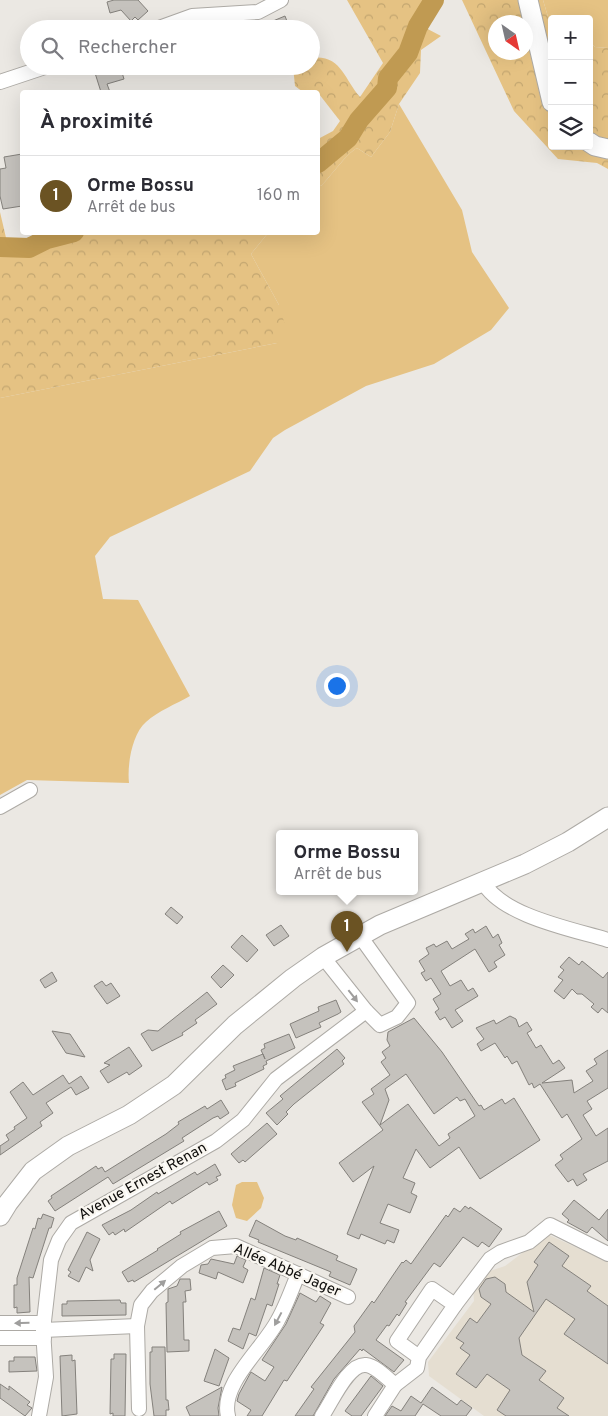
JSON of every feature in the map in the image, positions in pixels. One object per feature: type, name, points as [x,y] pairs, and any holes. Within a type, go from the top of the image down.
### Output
[{"type":"main road","points":[[528,0],[548,85]]},
{"type":"main road","points":[[593,145],[608,149]]},
{"type":"main road","points":[[0,1216],[34,1171],[68,1146],[129,1115],[174,1085],[235,1025],[293,978],[328,954],[397,917],[483,882],[568,842],[608,817]]},
{"type":"street","points":[[181,20],[192,16],[258,12],[281,0]]},
{"type":"street","points":[[0,82],[21,75]]},
{"type":"street","points":[[0,807],[30,790]]},
{"type":"street","points":[[483,882],[494,896],[519,910],[608,940]]},
{"type":"street","points":[[328,954],[366,1012],[380,1025],[397,1017],[408,1003],[360,936]]},
{"type":"street","name":"Avenue Ernest Renan","points":[[40,1416],[46,1377],[44,1330],[51,1260],[59,1240],[71,1223],[216,1141],[243,1120],[276,1079],[366,1012]]},
{"type":"street","points":[[375,1416],[395,1385],[417,1368],[419,1357],[490,1259],[501,1252],[529,1242],[550,1225],[608,1254]]},
{"type":"street","name":"Allée Abbé Jager","points":[[139,1409],[137,1326],[142,1305],[152,1291],[182,1266],[212,1248],[236,1246],[348,1297]]},
{"type":"street","points":[[228,1416],[226,1402],[233,1384],[278,1321],[298,1274]]},
{"type":"street","points":[[419,1357],[396,1341],[432,1289],[455,1305]]},
{"type":"street","points":[[0,1323],[44,1330]]},
{"type":"street","points":[[0,1338],[44,1330],[137,1326]]},
{"type":"street","points":[[322,1416],[346,1377],[357,1367],[366,1365],[395,1385]]},
{"type":"shaded area","points":[[547,1234],[608,1262],[608,1416],[484,1416],[429,1376],[428,1362],[474,1301],[473,1288],[484,1273],[505,1266]]},
{"type":"green space","points":[[347,0],[441,0],[422,26],[441,36],[421,50],[420,73],[399,104],[390,132],[371,157],[357,148],[320,186],[320,138],[333,131],[340,121],[320,95],[320,90],[300,90],[295,86],[294,75],[320,75],[320,58],[329,60],[341,69],[360,97],[383,63]]},
{"type":"green space","points":[[462,0],[543,0],[548,17],[548,148],[514,111],[490,60],[533,60],[533,15],[488,15],[488,56]]},
{"type":"green space","points":[[543,0],[608,0],[608,48],[595,47],[593,45],[593,15],[548,15],[548,17]]},
{"type":"green space","points":[[593,45],[595,47],[608,48],[608,169],[597,163],[558,159],[550,150],[593,150]]},
{"type":"green space","points":[[399,104],[462,210],[472,252],[509,308],[491,330],[434,364],[366,386],[285,430],[273,438],[250,471],[110,537],[95,556],[103,599],[138,600],[190,696],[156,714],[141,727],[132,750],[129,783],[27,780],[0,795],[0,398],[277,343],[279,305],[251,254],[266,235],[320,235],[320,186],[357,148],[371,157],[390,132]]},
{"type":"green space","points":[[0,212],[7,242],[27,241],[39,235],[266,235],[251,254],[279,305],[285,325],[277,343],[0,398]]},
{"type":"green space","points":[[242,1182],[257,1182],[264,1198],[261,1208],[247,1221],[236,1218],[232,1205],[236,1185]]},
{"type":"building","points":[[114,0],[138,0],[148,11],[138,20],[135,17],[130,20],[121,10],[110,13],[107,2]]},
{"type":"building","points":[[285,16],[287,20],[275,20]]},
{"type":"building","points":[[96,75],[123,75],[124,79],[107,84],[109,90],[100,90]]},
{"type":"building","points":[[20,154],[20,206],[3,209],[0,196],[0,169],[6,168],[4,157]]},
{"type":"building","points":[[171,907],[183,917],[177,924],[165,914]]},
{"type":"building","points":[[281,925],[289,936],[274,946],[266,935]]},
{"type":"building","points":[[486,926],[493,938],[498,934],[502,943],[499,945],[505,955],[494,962],[497,967],[489,972],[475,949],[441,971],[450,986],[461,980],[468,991],[473,988],[478,996],[455,1010],[463,1021],[452,1028],[445,1017],[440,1020],[435,1012],[439,1009],[433,999],[441,994],[431,978],[426,981],[421,973],[425,971],[419,961],[429,954],[426,948],[434,944],[436,947],[447,941],[452,949],[469,939],[465,934],[473,929],[475,933]]},
{"type":"building","points":[[242,935],[258,950],[247,962],[231,947]]},
{"type":"building","points":[[569,957],[579,965],[582,961],[603,978],[608,972],[608,1013],[602,1008],[598,1013],[591,1007],[594,1004],[582,994],[577,994],[572,989],[564,999],[554,991],[563,980],[558,977],[564,970],[560,967]]},
{"type":"building","points":[[223,965],[234,975],[221,988],[211,977]]},
{"type":"building","points":[[52,972],[57,981],[45,988],[40,980]]},
{"type":"building","points":[[102,981],[106,986],[111,983],[120,996],[107,1004],[94,986]]},
{"type":"building","points":[[207,992],[217,1004],[195,1020],[197,1023],[182,1033],[183,1035],[152,1051],[141,1034],[148,1030],[158,1031]]},
{"type":"building","points":[[336,1000],[341,1012],[319,1023],[321,1027],[296,1038],[290,1024],[319,1011],[318,1007]]},
{"type":"building","points":[[510,1016],[516,1019],[519,1027],[527,1022],[532,1030],[527,1033],[536,1048],[541,1045],[553,1064],[559,1060],[565,1068],[542,1083],[572,1080],[574,1093],[593,1081],[586,1071],[597,1064],[594,1059],[608,1050],[608,1088],[587,1101],[592,1109],[583,1115],[596,1136],[608,1128],[608,1161],[583,1174],[587,1180],[577,1186],[573,1179],[568,1182],[555,1165],[563,1159],[560,1155],[582,1139],[567,1114],[562,1118],[540,1084],[534,1088],[532,1083],[529,1085],[517,1061],[512,1064],[507,1056],[505,1058],[495,1043],[481,1051],[477,1044],[484,1039],[476,1028],[494,1020],[496,1024]]},
{"type":"building","points":[[414,1018],[442,1052],[479,1106],[481,1105],[484,1110],[502,1099],[505,1104],[514,1098],[540,1140],[480,1179],[459,1147],[430,1168],[416,1149],[403,1178],[415,1183],[411,1193],[417,1196],[410,1213],[388,1204],[380,1223],[399,1230],[394,1243],[387,1240],[385,1244],[361,1234],[359,1239],[347,1234],[374,1166],[353,1182],[339,1163],[383,1130],[362,1102],[374,1094],[371,1089],[390,1075],[381,1062],[386,1058],[382,1052],[390,1046],[387,1040],[388,1032]],"holes":[[[406,1074],[434,1114],[457,1097],[460,1101],[465,1099],[475,1116],[448,1134],[450,1138],[439,1146],[408,1104],[380,1125],[389,1100],[385,1089]]]},
{"type":"building","points":[[52,1031],[70,1034],[85,1057],[66,1053]]},
{"type":"building","points":[[289,1034],[295,1048],[266,1061],[267,1064],[263,1066],[264,1069],[235,1083],[236,1086],[226,1090],[222,1080],[226,1078],[225,1075],[235,1070],[233,1066],[263,1054],[261,1050],[265,1048],[264,1044]]},
{"type":"building","points":[[129,1047],[142,1066],[129,1075],[127,1072],[108,1083],[100,1071],[110,1065],[104,1063]]},
{"type":"building","points":[[337,1049],[345,1058],[342,1061],[344,1064],[294,1104],[286,1112],[288,1114],[277,1125],[266,1113],[283,1099],[280,1096]]},
{"type":"building","points":[[63,1075],[69,1084],[81,1076],[89,1088],[76,1095],[71,1087],[46,1103],[53,1113],[40,1122],[42,1126],[0,1155],[0,1146],[9,1140],[6,1135],[27,1118],[10,1092],[23,1082],[33,1095]]},
{"type":"building","points":[[221,1100],[229,1113],[220,1119],[218,1116],[213,1118],[182,1138],[184,1141],[113,1184],[108,1177],[55,1211],[48,1201],[52,1198],[51,1196],[96,1166],[98,1169],[102,1167],[105,1172],[166,1134],[179,1124],[178,1122],[205,1106],[207,1109]]},
{"type":"building","points":[[267,1123],[277,1134],[245,1162],[243,1160],[239,1163],[231,1154]]},
{"type":"building","points":[[215,1164],[221,1175],[216,1177],[218,1180],[209,1185],[207,1182],[172,1204],[170,1201],[125,1232],[124,1229],[115,1235],[113,1232],[109,1235],[102,1225],[131,1210],[157,1192],[158,1194],[195,1172],[197,1175]]},
{"type":"building","points":[[574,1200],[599,1220],[608,1209],[608,1241],[592,1227],[587,1233],[567,1222],[569,1220],[562,1214]]},
{"type":"building","points":[[465,1206],[469,1209],[470,1207],[502,1229],[489,1247],[482,1242],[478,1247],[463,1237],[440,1267],[434,1263],[405,1302],[407,1303],[399,1316],[397,1314],[389,1326],[387,1325],[376,1340],[404,1360],[394,1372],[363,1349],[362,1351],[360,1349],[334,1379],[313,1416],[295,1416],[314,1389],[311,1387],[355,1332],[354,1326],[372,1301],[374,1303],[402,1262],[406,1260],[411,1264],[446,1215],[448,1217],[454,1208],[460,1212]]},
{"type":"building","points":[[219,1211],[227,1226],[134,1282],[133,1280],[128,1282],[122,1272],[158,1250],[181,1234],[180,1232]]},
{"type":"building","points":[[43,1214],[54,1218],[33,1278],[29,1277],[30,1312],[17,1313],[17,1307],[14,1308],[14,1285],[17,1285],[17,1278],[33,1228],[35,1229],[38,1218],[41,1219]]},
{"type":"building","points":[[256,1220],[285,1236],[296,1240],[297,1238],[338,1256],[336,1260],[357,1269],[350,1285],[329,1276],[331,1272],[258,1242],[259,1240],[249,1236]]},
{"type":"building","points":[[87,1232],[100,1239],[90,1260],[93,1271],[86,1267],[79,1282],[68,1276],[71,1272],[68,1270]]},
{"type":"building","points":[[549,1242],[569,1256],[562,1266],[591,1286],[587,1291],[608,1306],[608,1364],[564,1334],[575,1319],[546,1299],[519,1338],[522,1355],[546,1371],[539,1380],[564,1398],[557,1408],[569,1416],[506,1416],[497,1410],[510,1390],[487,1374],[476,1388],[456,1374],[470,1355],[460,1348],[464,1343],[456,1338],[470,1318],[477,1323],[491,1304],[481,1297],[479,1289],[486,1279],[495,1277],[505,1284],[506,1292],[534,1312],[527,1282],[538,1265],[534,1262]]},
{"type":"building","points":[[237,1256],[246,1260],[243,1267],[248,1270],[243,1283],[218,1272],[216,1279],[199,1273],[201,1265],[208,1264],[211,1259],[234,1264]]},
{"type":"building","points":[[264,1268],[280,1275],[277,1284],[279,1284],[272,1306],[267,1304],[256,1336],[249,1333],[243,1349],[228,1341],[233,1328],[240,1330],[251,1298],[255,1300]]},
{"type":"building","points":[[180,1279],[190,1279],[191,1290],[185,1291],[186,1302],[183,1302],[184,1340],[189,1340],[189,1351],[167,1352],[166,1303],[168,1302],[168,1289],[177,1286]]},
{"type":"building","points":[[300,1293],[316,1302],[320,1296],[331,1303],[320,1323],[324,1325],[287,1381],[284,1380],[262,1416],[247,1416],[251,1410],[237,1401],[239,1394],[251,1372],[265,1381],[274,1367],[262,1360],[286,1324]]},
{"type":"building","points":[[120,1300],[121,1303],[126,1303],[126,1315],[62,1316],[62,1304],[67,1304],[67,1301]]},
{"type":"building","points":[[152,1347],[165,1347],[166,1400],[168,1400],[169,1410],[166,1410],[166,1416],[154,1416],[150,1384],[150,1352],[152,1352]]},
{"type":"building","points":[[215,1349],[229,1358],[219,1386],[204,1381]]},
{"type":"building","points":[[114,1354],[126,1354],[125,1416],[113,1416],[113,1413],[110,1414],[111,1359],[114,1359]]},
{"type":"building","points":[[72,1355],[72,1361],[75,1360],[77,1414],[62,1416],[60,1356]]},
{"type":"building","points":[[14,1357],[35,1357],[37,1371],[9,1372],[9,1361],[14,1361]]},
{"type":"building","points":[[371,1376],[383,1386],[361,1416],[352,1416],[345,1411]]},
{"type":"building","points":[[0,1384],[9,1390],[9,1386],[30,1402],[27,1405],[32,1408],[25,1416],[0,1398]]},
{"type":"building","points":[[222,1387],[218,1408],[219,1416],[190,1416],[186,1407]]},
{"type":"building","points":[[432,1387],[457,1405],[461,1400],[472,1408],[466,1416],[441,1416],[423,1404],[415,1416],[385,1416],[392,1406],[401,1411],[411,1396],[421,1403]]},
{"type":"waterway","points":[[320,161],[348,138],[359,120],[387,88],[388,78],[408,53],[418,26],[434,0]]},
{"type":"waterway","points":[[0,247],[29,248],[47,239],[62,235]]},
{"type":"place","name":"Orme Bossu","points":[[347,952]]}]
